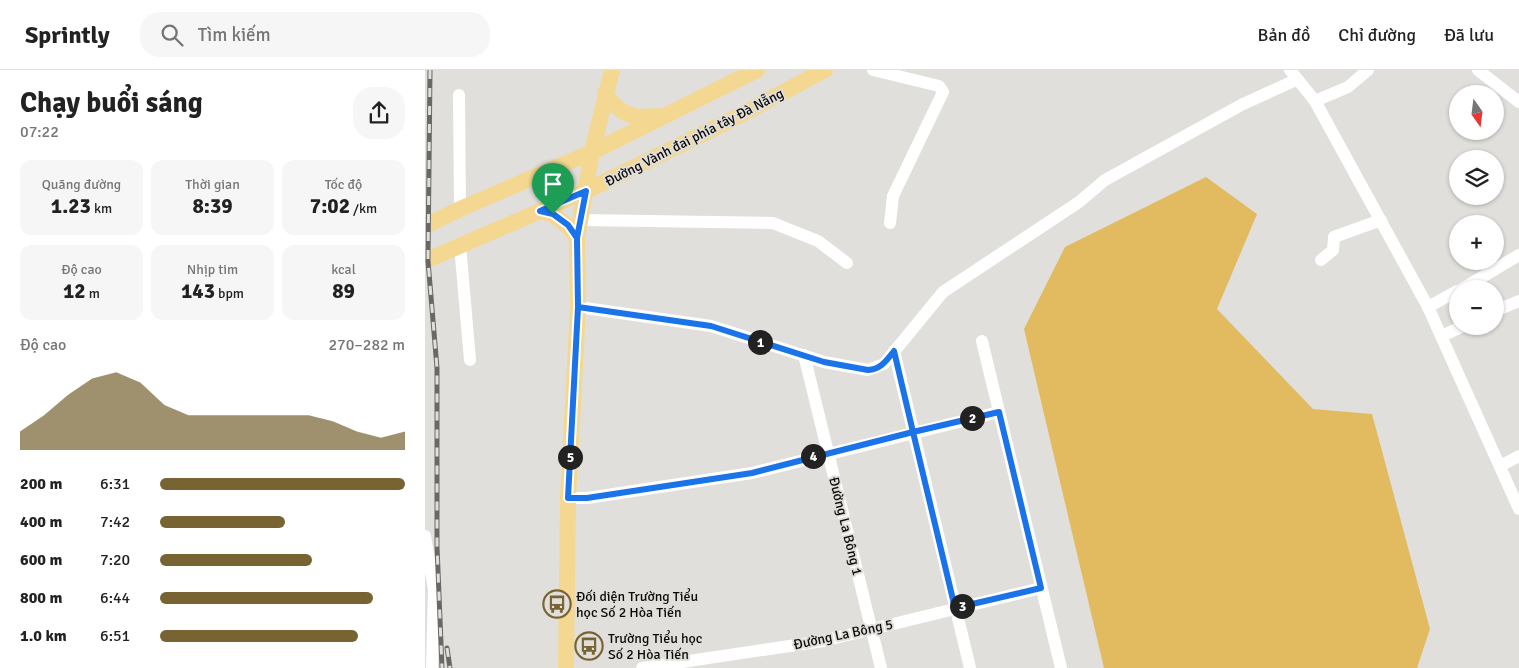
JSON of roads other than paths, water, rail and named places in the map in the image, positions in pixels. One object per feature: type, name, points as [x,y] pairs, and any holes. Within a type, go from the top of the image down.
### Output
[{"type":"main road","points":[[566,668],[568,498],[578,307],[577,238],[592,152],[612,70]]},
{"type":"main road","points":[[425,226],[592,152],[757,70]]},
{"type":"main road","name":"Đường Vành đai phía tây Đà Nẵng","points":[[425,261],[586,191],[825,70]]},
{"type":"main road","points":[[605,93],[621,111],[630,115],[642,118],[670,114]]},
{"type":"main road","points":[[540,211],[553,214],[561,219],[577,238]]},
{"type":"street","points":[[873,70],[939,86],[943,92],[893,196],[890,222]]},
{"type":"street","points":[[1315,101],[1348,87],[1368,70]]},
{"type":"street","points":[[1477,70],[1519,102]]},
{"type":"street","points":[[578,307],[711,326],[824,362],[871,370],[884,364],[943,292],[1079,202],[1105,180],[1293,75],[1315,101],[1428,306],[1519,509]]},
{"type":"street","points":[[459,95],[460,209]]},
{"type":"street","points":[[579,220],[773,223],[818,241],[847,263]]},
{"type":"street","points":[[1321,260],[1333,250],[1334,237],[1381,220]]},
{"type":"street","points":[[460,245],[470,360]]},
{"type":"street","points":[[1477,280],[1519,255]]},
{"type":"street","points":[[1428,306],[1449,295]]},
{"type":"street","points":[[1504,308],[1519,301]]},
{"type":"street","points":[[1442,336],[1449,333]]},
{"type":"street","points":[[981,341],[1061,668]]},
{"type":"street","points":[[894,351],[970,668]]},
{"type":"street","name":"Đường La Bông 1","points":[[804,355],[881,668]]},
{"type":"street","points":[[568,498],[587,498],[752,473],[999,412]]},
{"type":"street","points":[[1500,466],[1519,456]]},
{"type":"street","points":[[425,536],[432,668]]},
{"type":"street","name":"Đường La Bông 5","points":[[642,668],[823,641],[1041,588]]},
{"type":"railway","points":[[430,70],[428,261],[437,368],[437,546],[442,668]]},
{"type":"railway","points":[[447,648],[450,668]]},
{"type":"place","name":"Đối diện Trường Tiểu học Số 2 Hòa Tiến","points":[[557,604]]},
{"type":"place","name":"Trường Tiểu học Số 2 Hòa Tiến","points":[[589,646]]}]
